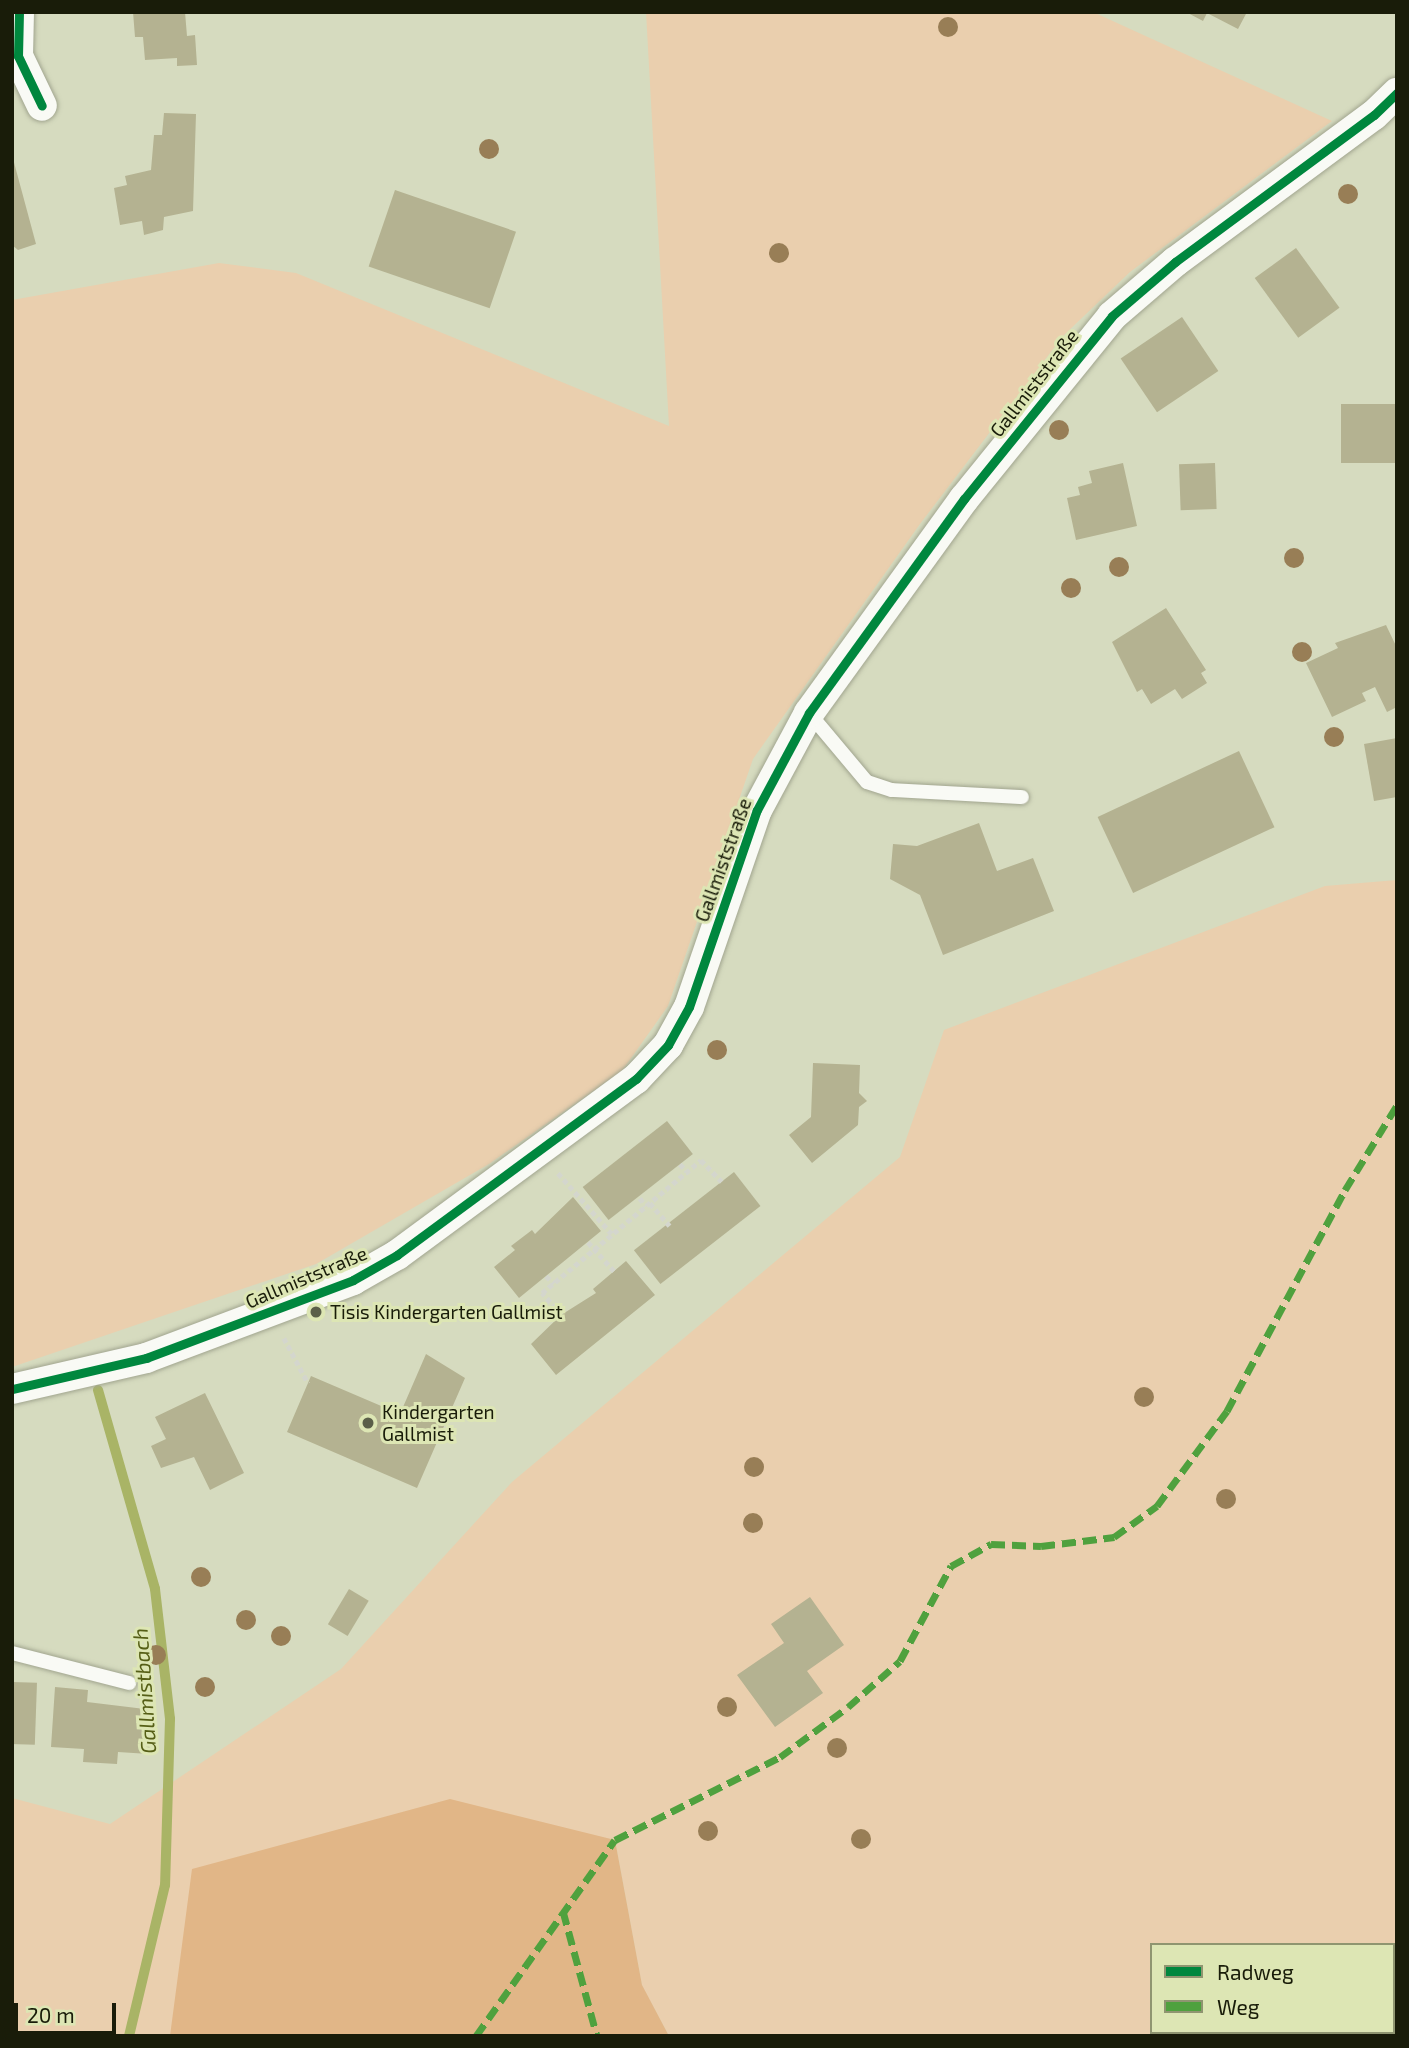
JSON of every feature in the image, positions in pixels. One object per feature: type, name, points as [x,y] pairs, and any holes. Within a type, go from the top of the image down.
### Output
[{"type":"street","points":[[19,12],[18,56],[42,106]]},
{"type":"street","name":"Gallmiststraße","points":[[12,1389],[146,1358],[353,1280],[397,1255],[636,1079],[668,1045],[689,1007],[757,810],[809,713],[964,499],[1112,316],[1175,262],[1374,115],[1397,93]]},
{"type":"lane","points":[[809,713],[867,782],[891,790],[1022,797]]},
{"type":"lane","points":[[12,1653],[129,1683]]},
{"type":"path","points":[[561,1315],[542,1293],[687,1171],[701,1160],[722,1182]]},
{"type":"path","points":[[548,1162],[612,1234]]},
{"type":"path","points":[[680,1164],[687,1171]]},
{"type":"path","points":[[639,1198],[670,1226]]},
{"type":"path","points":[[588,1242],[614,1271]]},
{"type":"path","points":[[546,1276],[554,1283]]},
{"type":"path","points":[[281,1332],[308,1383]]},
{"type":"shaded area","points":[[646,12],[1093,12],[1332,121],[1130,272],[1063,336],[920,524],[753,759],[668,1006],[622,1071],[489,1164],[316,1264],[12,1367],[12,300],[219,263],[296,273],[669,426]]},
{"type":"shaded area","points":[[1397,880],[1397,2036],[669,2036],[642,1986],[615,1840],[173,2026],[170,2036],[12,2036],[12,1798],[110,1824],[341,1669],[512,1482],[900,1157],[944,1030],[1325,886]]},
{"type":"shaded area","points":[[450,1799],[615,1840],[642,1985],[669,2036],[170,2036],[192,1869]]},
{"type":"building","points":[[133,12],[185,12],[187,36],[195,35],[197,65],[177,66],[177,58],[145,60],[143,37],[135,37]]},
{"type":"building","points":[[1186,12],[1247,12],[1238,29],[1207,13],[1203,21]]},
{"type":"building","points":[[164,113],[196,114],[193,211],[164,217],[163,230],[144,235],[142,221],[120,225],[114,188],[127,185],[125,176],[151,170],[154,135],[162,135]]},
{"type":"building","points":[[12,155],[36,244],[18,250],[12,245]]},
{"type":"building","points":[[395,190],[516,232],[490,308],[369,267]]},
{"type":"building","points":[[1296,248],[1339,308],[1298,338],[1255,278]]},
{"type":"building","points":[[1182,317],[1218,371],[1157,412],[1121,358]]},
{"type":"building","points":[[1341,404],[1397,404],[1397,463],[1341,463]]},
{"type":"building","points":[[1123,463],[1137,526],[1076,540],[1067,498],[1080,495],[1078,487],[1092,483],[1089,471]]},
{"type":"building","points":[[1215,463],[1217,509],[1181,510],[1179,464]]},
{"type":"building","points":[[1166,608],[1206,670],[1201,673],[1207,683],[1182,699],[1175,689],[1151,704],[1142,689],[1137,692],[1112,642]]},
{"type":"building","points":[[1386,625],[1397,648],[1397,707],[1387,712],[1375,687],[1362,693],[1366,701],[1332,717],[1306,663],[1338,648],[1335,643]]},
{"type":"building","points":[[1397,738],[1397,797],[1374,801],[1364,744]]},
{"type":"building","points":[[1239,751],[1274,827],[1133,893],[1098,817]]},
{"type":"building","points":[[979,823],[997,871],[1033,858],[1054,911],[943,955],[920,895],[890,879],[893,844],[917,846]]},
{"type":"building","points":[[813,1063],[860,1065],[859,1093],[867,1101],[859,1107],[858,1125],[812,1163],[789,1135],[811,1117]]},
{"type":"building","points":[[667,1121],[693,1154],[609,1220],[583,1187]]},
{"type":"building","points":[[734,1172],[760,1206],[660,1284],[634,1250]]},
{"type":"building","points":[[573,1197],[601,1231],[519,1298],[494,1267],[515,1250],[511,1246],[532,1230],[535,1234]]},
{"type":"building","points":[[626,1261],[655,1295],[556,1375],[531,1344],[561,1315],[596,1293],[593,1289]]},
{"type":"building","name":"Kindergarten Gallmist","points":[[426,1354],[465,1378],[417,1488],[287,1432],[311,1376],[400,1414]]},
{"type":"building","points":[[205,1393],[244,1473],[210,1490],[194,1457],[161,1468],[151,1446],[166,1439],[155,1417]]},
{"type":"building","points":[[349,1589],[369,1601],[348,1636],[328,1624]]},
{"type":"building","points":[[810,1597],[844,1645],[807,1671],[823,1693],[775,1727],[737,1675],[784,1643],[771,1624]]},
{"type":"building","points":[[12,1682],[37,1683],[35,1745],[12,1744]]},
{"type":"building","points":[[55,1687],[88,1690],[87,1702],[153,1710],[149,1754],[118,1752],[117,1764],[83,1762],[84,1749],[51,1747]]},
{"type":"waterway","name":"Gallmistbach","points":[[98,1390],[155,1589],[170,1719],[165,1885],[129,2036]]},
{"type":"marked path","points":[[476,2036],[615,1840],[780,1757],[848,1707],[900,1661],[951,1566],[991,1544],[1041,1546],[1114,1537],[1157,1506],[1227,1411],[1345,1190],[1397,1105]]},
{"type":"marked path","points":[[563,1911],[597,2036]]},
{"type":"cycle path","points":[[19,12],[18,56],[42,106]]},
{"type":"cycle path","points":[[12,1389],[146,1358],[353,1280],[397,1255],[636,1079],[668,1045],[689,1007],[757,810],[809,713],[964,499],[1112,316],[1175,262],[1374,115],[1397,93]]},
{"type":"place","name":"Tisis Kindergarten Gallmist","points":[[316,1312]]},
{"type":"place","name":"Kindergarten Gallmist","points":[[368,1423]]}]
